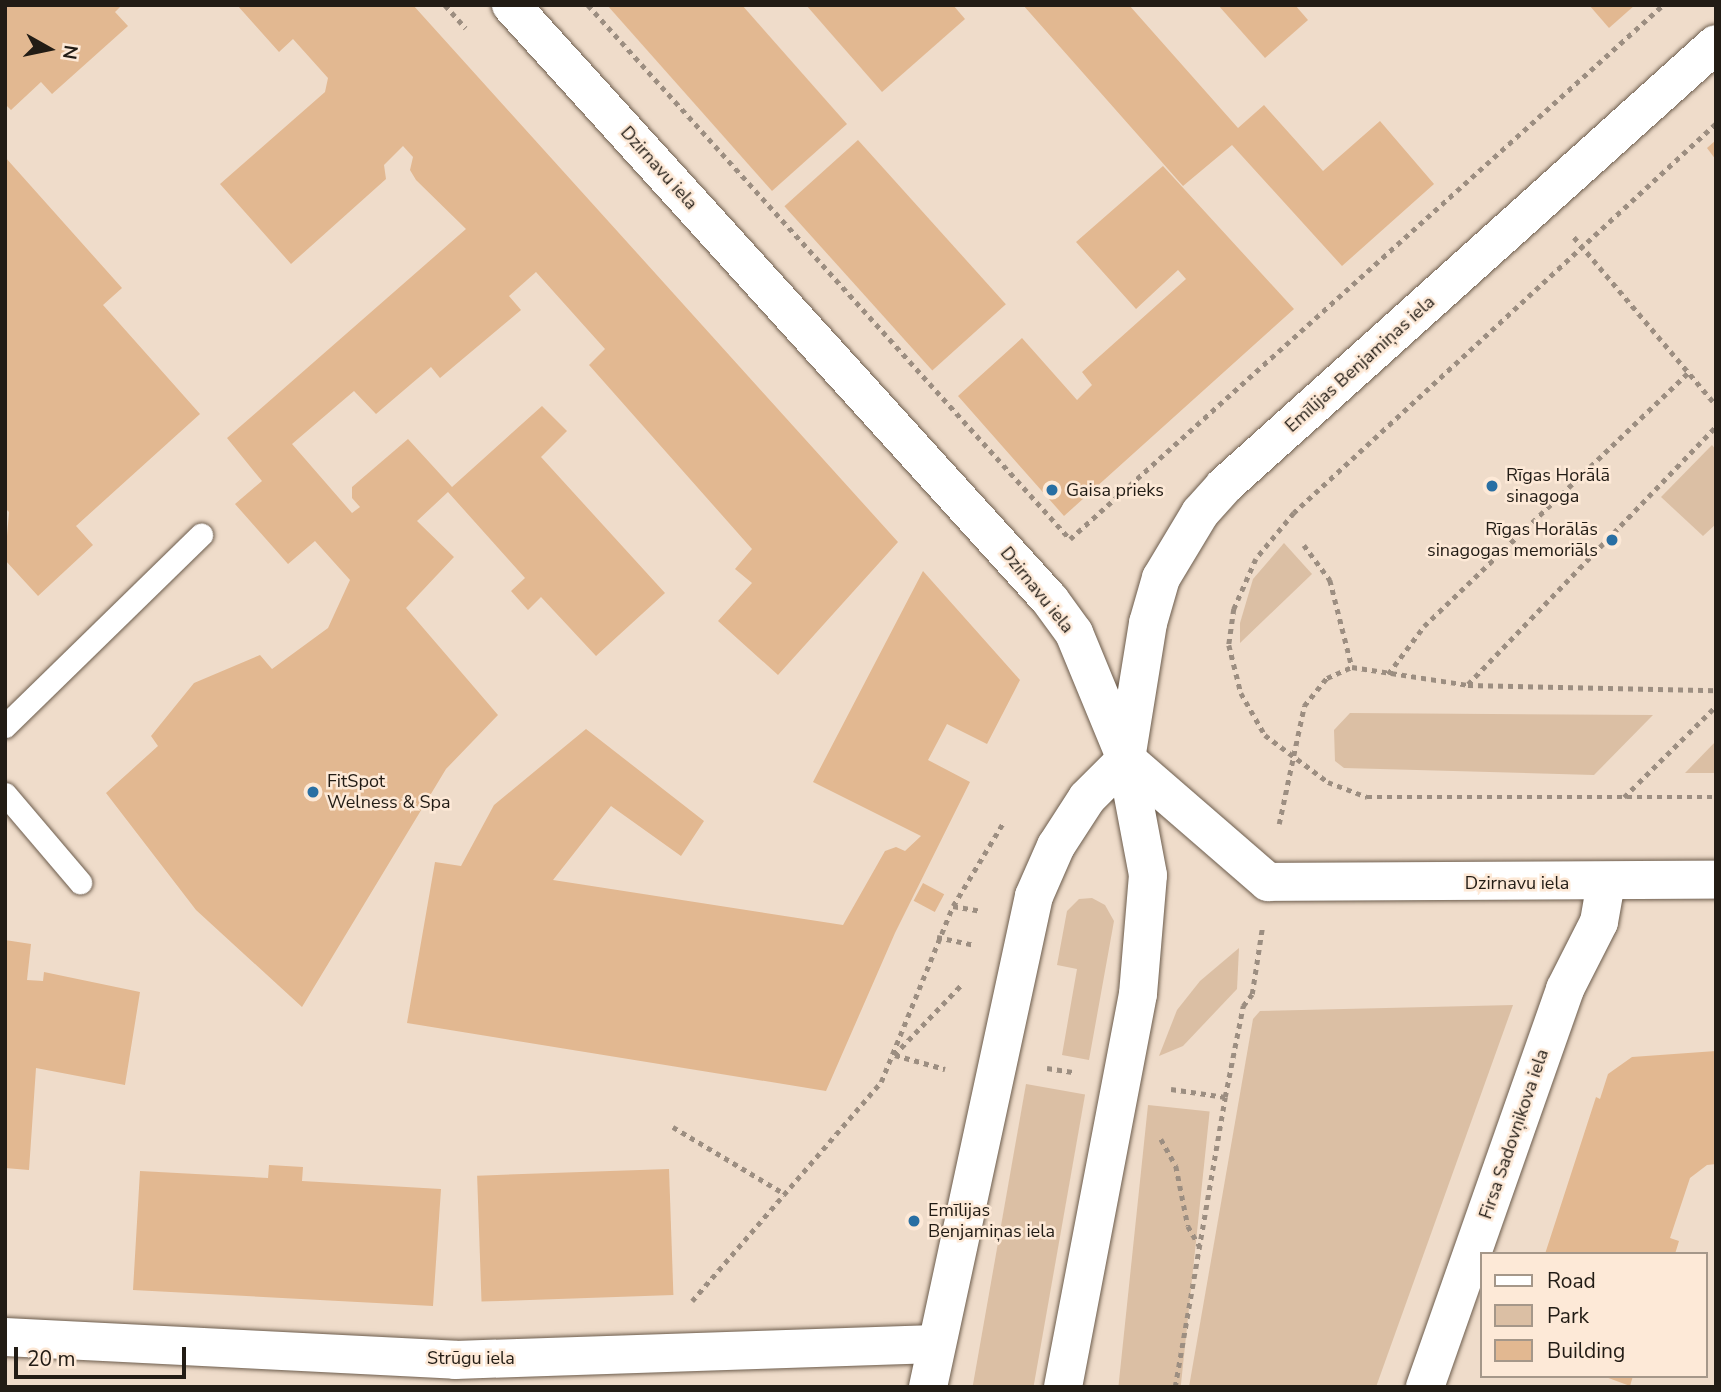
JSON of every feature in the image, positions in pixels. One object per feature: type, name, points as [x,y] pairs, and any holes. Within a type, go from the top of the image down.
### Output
[{"type":"street","name":"Dzirnavu iela","points":[[511,5],[1050,600],[1074,634],[1126,758],[1268,882],[1606,883],[1716,880]]},
{"type":"street","name":"Emīlijas Benjamiņas iela","points":[[1063,1387],[1138,994],[1148,875],[1126,758],[1148,623],[1161,578],[1200,513],[1716,44]]},
{"type":"street","points":[[928,1387],[1034,897],[1056,846],[1087,798],[1126,758]]},
{"type":"street","name":"Firsa Sadovņikova iela","points":[[1425,1387],[1565,989],[1599,922],[1606,883]]},
{"type":"street","name":"Strūgu iela","points":[[5,1338],[455,1374],[936,1344]]},
{"type":"lane","points":[[5,726],[201,535]]},
{"type":"lane","points":[[5,794],[80,881]]},
{"type":"path","points":[[588,5],[1070,539],[1663,5]]},
{"type":"path","points":[[1716,124],[1294,513],[1256,559],[1234,609],[1229,645],[1241,693],[1265,735],[1328,782],[1367,797],[1716,797]]},
{"type":"path","points":[[1582,247],[1716,405]]},
{"type":"path","points":[[1388,674],[1424,626],[1689,372]]},
{"type":"path","points":[[1468,685],[1716,426]]},
{"type":"path","points":[[1304,545],[1331,580],[1352,667],[1468,685],[1716,690]]},
{"type":"path","points":[[1623,797],[1716,706]]},
{"type":"path","points":[[688,1307],[881,1082],[937,937],[1003,823]]},
{"type":"path","points":[[953,906],[983,911]]},
{"type":"path","points":[[937,937],[977,945]]},
{"type":"path","points":[[893,1055],[971,974]]},
{"type":"path","points":[[893,1055],[945,1069]]},
{"type":"path","points":[[1175,1387],[1226,1097]]},
{"type":"path","points":[[673,1128],[785,1194]]},
{"type":"path","points":[[1157,1130],[1176,1166],[1188,1226],[1200,1247]]},
{"type":"green space","points":[[1712,445],[1716,450],[1716,524],[1703,536],[1661,497]]},
{"type":"green space","points":[[1284,543],[1312,574],[1240,643],[1240,623],[1253,579]]},
{"type":"green space","points":[[1350,713],[1653,715],[1594,775],[1344,768],[1335,761],[1334,730]]},
{"type":"green space","points":[[1716,741],[1716,773],[1685,773]]},
{"type":"green space","points":[[1092,898],[1105,905],[1114,921],[1089,1060],[1062,1055],[1077,969],[1057,965],[1067,911],[1079,899]]},
{"type":"green space","points":[[1239,948],[1237,989],[1183,1046],[1159,1056],[1177,1010],[1200,981]]},
{"type":"green space","points":[[1513,1005],[1376,1387],[1189,1387],[1253,1019],[1260,1011]]},
{"type":"green space","points":[[1026,1084],[1085,1094],[1033,1387],[973,1387]]},
{"type":"green space","points":[[1148,1105],[1210,1111],[1181,1387],[1118,1387]]},
{"type":"building","points":[[5,5],[122,5],[115,12],[128,26],[52,94],[41,82],[11,110],[5,104]]},
{"type":"building","points":[[237,5],[413,5],[898,542],[778,675],[718,621],[752,583],[735,569],[752,549],[589,365],[605,349],[536,272],[509,296],[521,310],[440,378],[431,367],[376,414],[354,391],[292,444],[352,513],[360,507],[352,498],[352,487],[408,439],[452,487],[542,406],[567,431],[541,457],[665,593],[596,656],[541,597],[528,610],[511,591],[525,578],[448,492],[417,521],[454,557],[406,608],[498,715],[446,769],[302,1007],[196,910],[106,793],[158,746],[151,736],[194,683],[260,655],[272,669],[328,628],[350,580],[315,541],[288,564],[235,504],[262,481],[227,438],[466,229],[416,180],[410,170],[413,157],[403,146],[384,165],[386,179],[291,264],[220,184],[325,92],[328,78],[293,39],[279,52]]},
{"type":"building","points":[[607,5],[742,5],[847,124],[772,191]]},
{"type":"building","points":[[806,5],[953,5],[965,19],[882,92]]},
{"type":"building","points":[[1023,5],[1129,5],[1238,128],[1264,105],[1323,171],[1380,121],[1434,184],[1342,266],[1232,145],[1183,186]]},
{"type":"building","points":[[1218,5],[1295,5],[1308,20],[1265,58]]},
{"type":"building","points":[[1589,5],[1635,5],[1609,28]]},
{"type":"building","points":[[858,140],[1006,304],[932,370],[784,206]]},
{"type":"building","points":[[1716,140],[1716,160],[1707,148]]},
{"type":"building","points":[[5,157],[122,288],[103,305],[200,414],[76,526],[93,545],[38,596],[5,560],[9,512],[5,508]]},
{"type":"building","points":[[1163,166],[1294,309],[1064,516],[958,396],[1022,338],[1077,400],[1092,385],[1082,372],[1186,279],[1178,270],[1136,309],[1076,242]]},
{"type":"building","points":[[923,571],[1020,680],[987,744],[947,724],[928,760],[970,782],[895,933],[826,1091],[407,1023],[435,862],[461,866],[494,805],[586,729],[704,821],[681,856],[611,806],[553,880],[843,925],[885,851],[896,847],[905,851],[921,836],[813,782]]},
{"type":"building","points":[[923,883],[944,894],[935,912],[914,901]]},
{"type":"building","points":[[5,940],[31,944],[27,980],[43,981],[44,972],[140,992],[125,1085],[36,1068],[29,1170],[5,1168]]},
{"type":"building","points":[[1716,1051],[1716,1164],[1707,1165],[1690,1178],[1670,1238],[1679,1241],[1676,1252],[1546,1252],[1596,1097],[1600,1099],[1608,1074],[1632,1057]]},
{"type":"building","points":[[269,1165],[303,1167],[302,1181],[441,1189],[433,1306],[133,1290],[140,1171],[268,1178]]},
{"type":"building","points":[[669,1169],[673,1295],[482,1302],[477,1176]]},
{"type":"building","points":[[1608,1378],[1632,1378],[1630,1386]]},
{"type":"place","name":"Rīgas Horālā sinagoga","points":[[1492,486]]},
{"type":"place","name":"Gaisa prieks","points":[[1052,490]]},
{"type":"place","name":"Rīgas Horālās sinagogas memoriāls","points":[[1612,540]]},
{"type":"place","name":"FitSpot Welness & Spa","points":[[313,792]]},
{"type":"place","name":"Emīlijas Benjamiņas iela","points":[[914,1221]]}]
